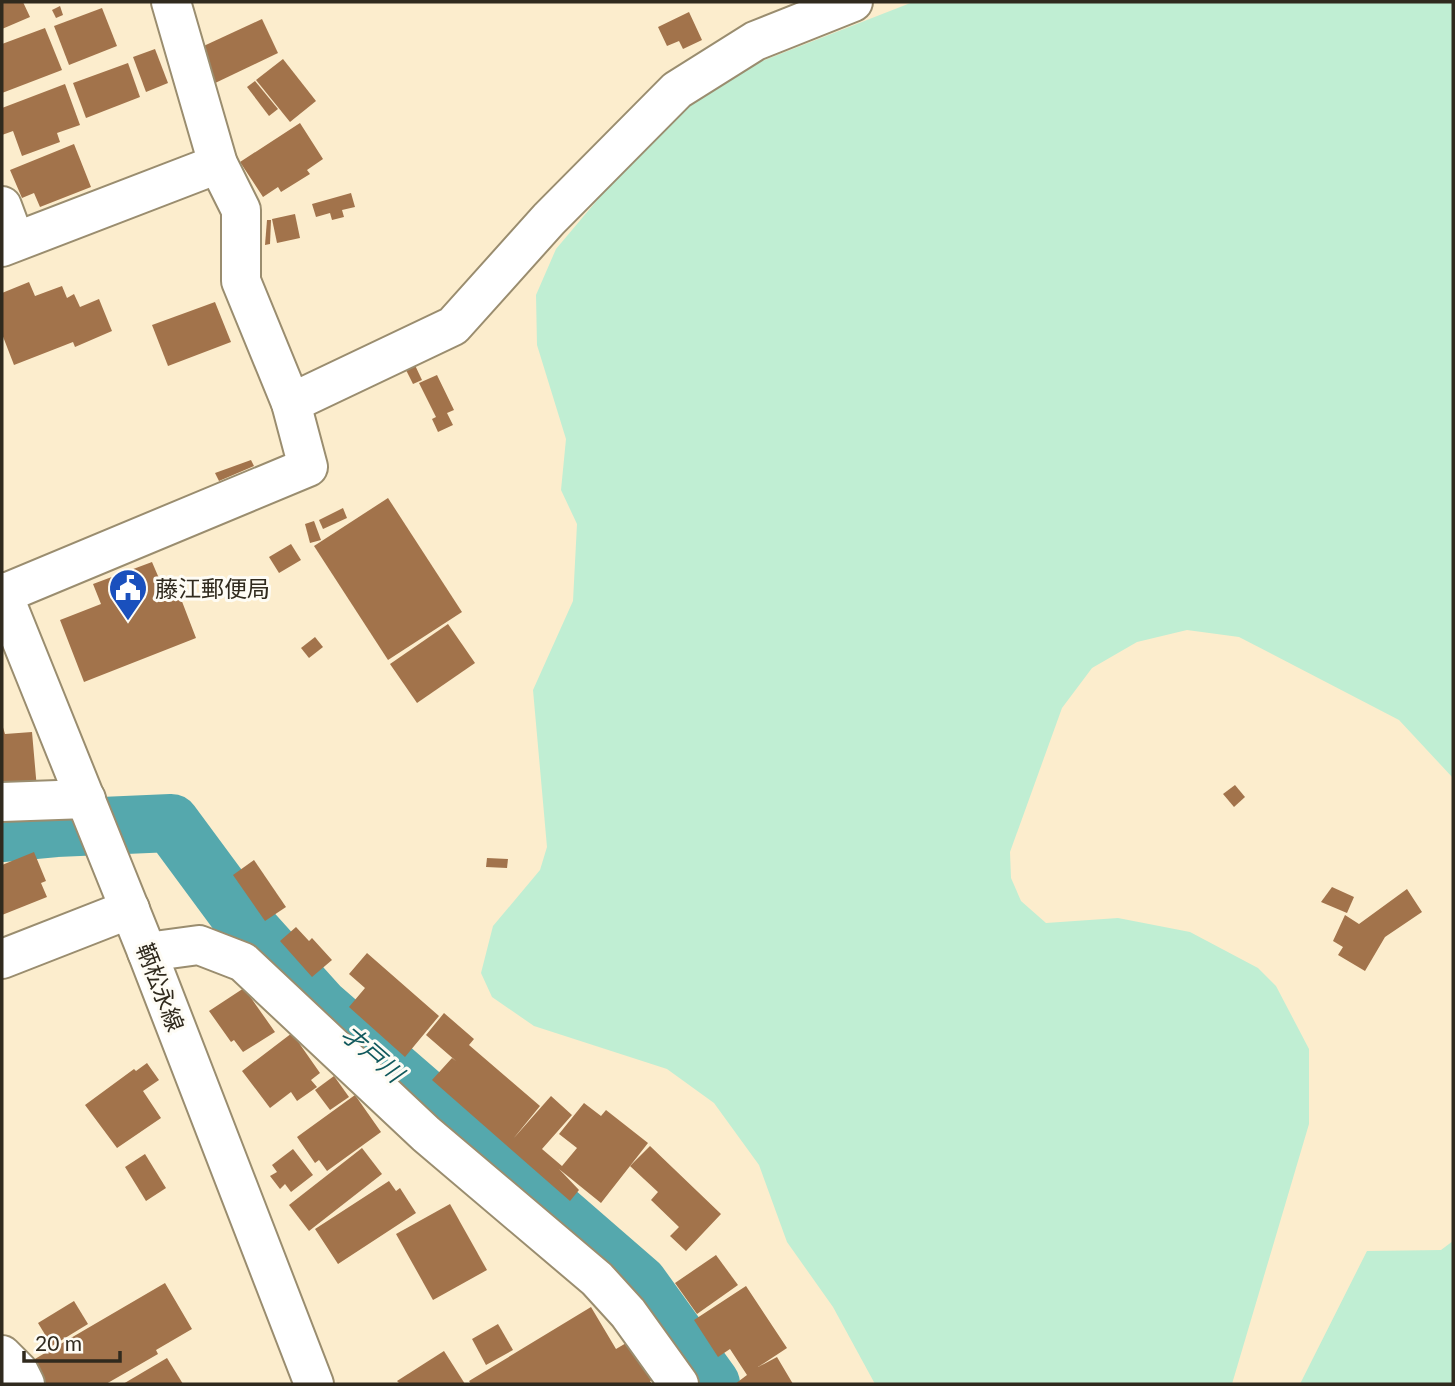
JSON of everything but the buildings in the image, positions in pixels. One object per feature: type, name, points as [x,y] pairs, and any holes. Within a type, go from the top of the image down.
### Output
[{"type":"street","points":[[2,593],[308,467],[291,403],[241,281],[241,210],[218,164],[171,2]]},
{"type":"street","points":[[291,403],[453,326],[549,219],[677,90],[755,41],[853,2]]},
{"type":"street","points":[[2,206],[9,244],[218,164]]},
{"type":"street","name":"鞆松永線","points":[[2,593],[107,849],[314,1384]]},
{"type":"street","points":[[2,802],[88,803]]},
{"type":"street","points":[[2,959],[130,909]]},
{"type":"street","points":[[147,952],[199,945],[243,962],[425,1134],[597,1279],[628,1313],[678,1384]]},
{"type":"street","points":[[2,1355],[19,1372],[25,1384]]},
{"type":"green space","points":[[913,2],[1453,2],[1453,778],[1399,720],[1239,637],[1187,630],[1137,642],[1092,668],[1062,708],[1010,852],[1011,878],[1021,901],[1046,923],[1118,918],[1190,932],[1258,968],[1276,986],[1309,1049],[1309,1124],[1232,1384],[875,1384],[833,1307],[787,1242],[759,1165],[714,1103],[667,1069],[534,1026],[492,997],[481,973],[493,926],[540,870],[547,847],[533,690],[573,601],[577,524],[561,490],[566,439],[537,345],[536,295],[556,249],[673,110],[762,61]]},
{"type":"green space","points":[[1453,1241],[1453,1384],[1300,1384],[1367,1251],[1441,1250]]},
{"type":"waterway","name":"才戸川","points":[[2,833],[171,823],[247,926],[320,1007],[639,1284],[711,1384]]},
{"type":"place","name":"藤江郵便局","points":[[128,622]]}]
